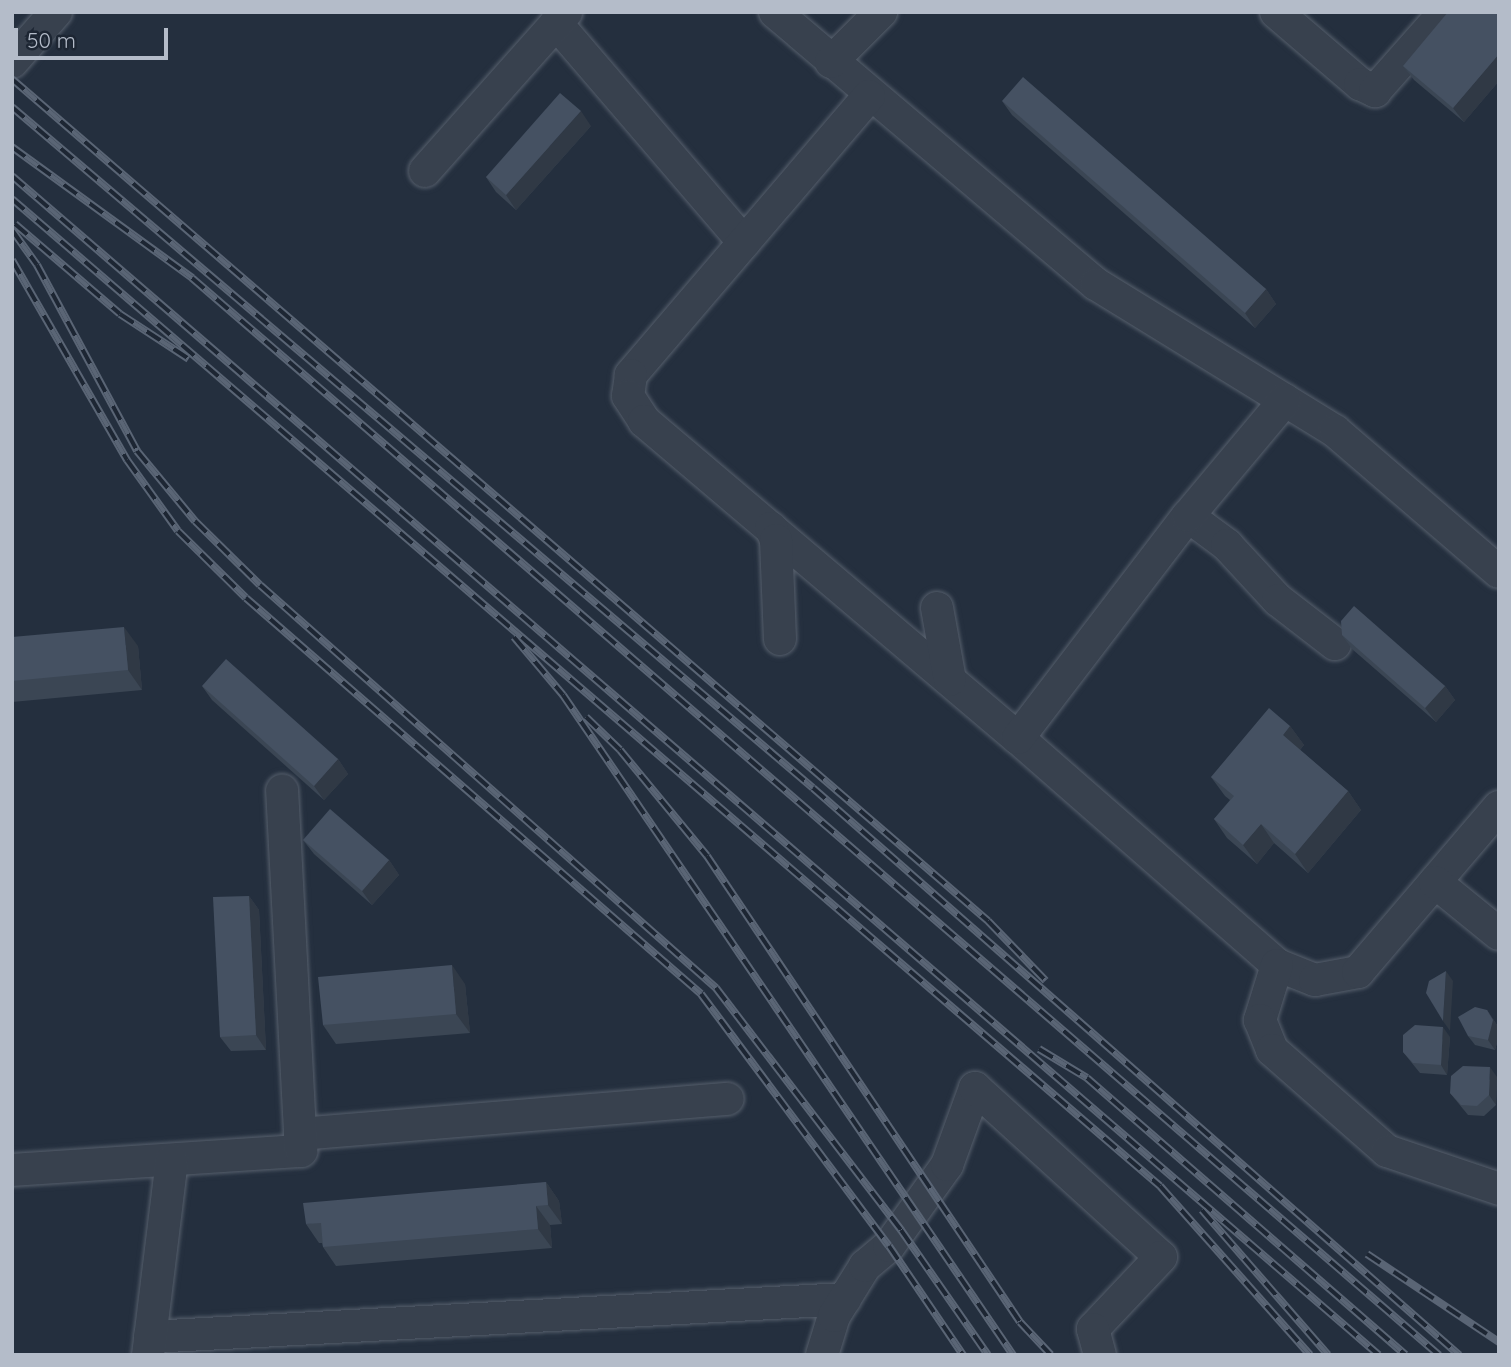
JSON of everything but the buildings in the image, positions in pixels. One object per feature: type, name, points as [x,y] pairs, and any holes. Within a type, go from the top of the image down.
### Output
[{"type":"street","points":[[12,62],[56,12]]},
{"type":"street","points":[[775,12],[869,96],[1096,284],[1335,431],[1499,572]]},
{"type":"street","points":[[831,62],[881,12]]},
{"type":"street","points":[[1276,12],[1360,85],[1375,92],[1445,12]]},
{"type":"street","points":[[425,171],[561,18],[744,242]]},
{"type":"street","points":[[869,96],[631,375],[628,396],[644,421],[1018,737],[1277,965],[1315,980],[1358,972],[1499,807]]},
{"type":"street","points":[[1018,737],[1188,516],[1285,400]]},
{"type":"street","points":[[1188,516],[1227,545],[1278,600],[1335,643]]},
{"type":"street","points":[[771,528],[776,540],[780,639]]},
{"type":"street","points":[[937,608],[950,680]]},
{"type":"street","points":[[12,1170],[301,1151],[282,790]]},
{"type":"street","points":[[1435,881],[1499,934]]},
{"type":"street","points":[[1277,965],[1260,1020],[1272,1050],[1387,1151],[1499,1189]]},
{"type":"street","points":[[822,1355],[845,1299],[865,1266],[889,1246],[947,1165],[975,1088],[1161,1257],[1093,1329],[1100,1355]]},
{"type":"street","points":[[300,1134],[728,1100]]},
{"type":"street","points":[[172,1160],[149,1346],[845,1299]]},
{"type":"railway","points":[[12,79],[988,921],[1046,981]]},
{"type":"railway","points":[[12,107],[813,788],[1459,1355]]},
{"type":"railway","points":[[12,147],[192,278],[1439,1355]]},
{"type":"railway","points":[[12,176],[1379,1355]]},
{"type":"railway","points":[[12,199],[1160,1186],[1310,1355]]},
{"type":"railway","points":[[15,224],[120,314],[189,359]]},
{"type":"railway","points":[[12,230],[37,265],[137,451],[195,521],[260,585],[716,988],[901,1230],[988,1355]]},
{"type":"railway","points":[[12,260],[127,460],[178,531],[246,598],[701,994],[889,1246],[963,1355]]},
{"type":"railway","points":[[514,637],[563,695],[1013,1355]]},
{"type":"railway","points":[[586,717],[620,750],[707,856],[1020,1322],[1051,1355]]},
{"type":"railway","points":[[1039,1049],[1087,1078],[1406,1355]]},
{"type":"railway","points":[[1202,1210],[1328,1355]]},
{"type":"railway","points":[[1367,1254],[1499,1342]]}]
